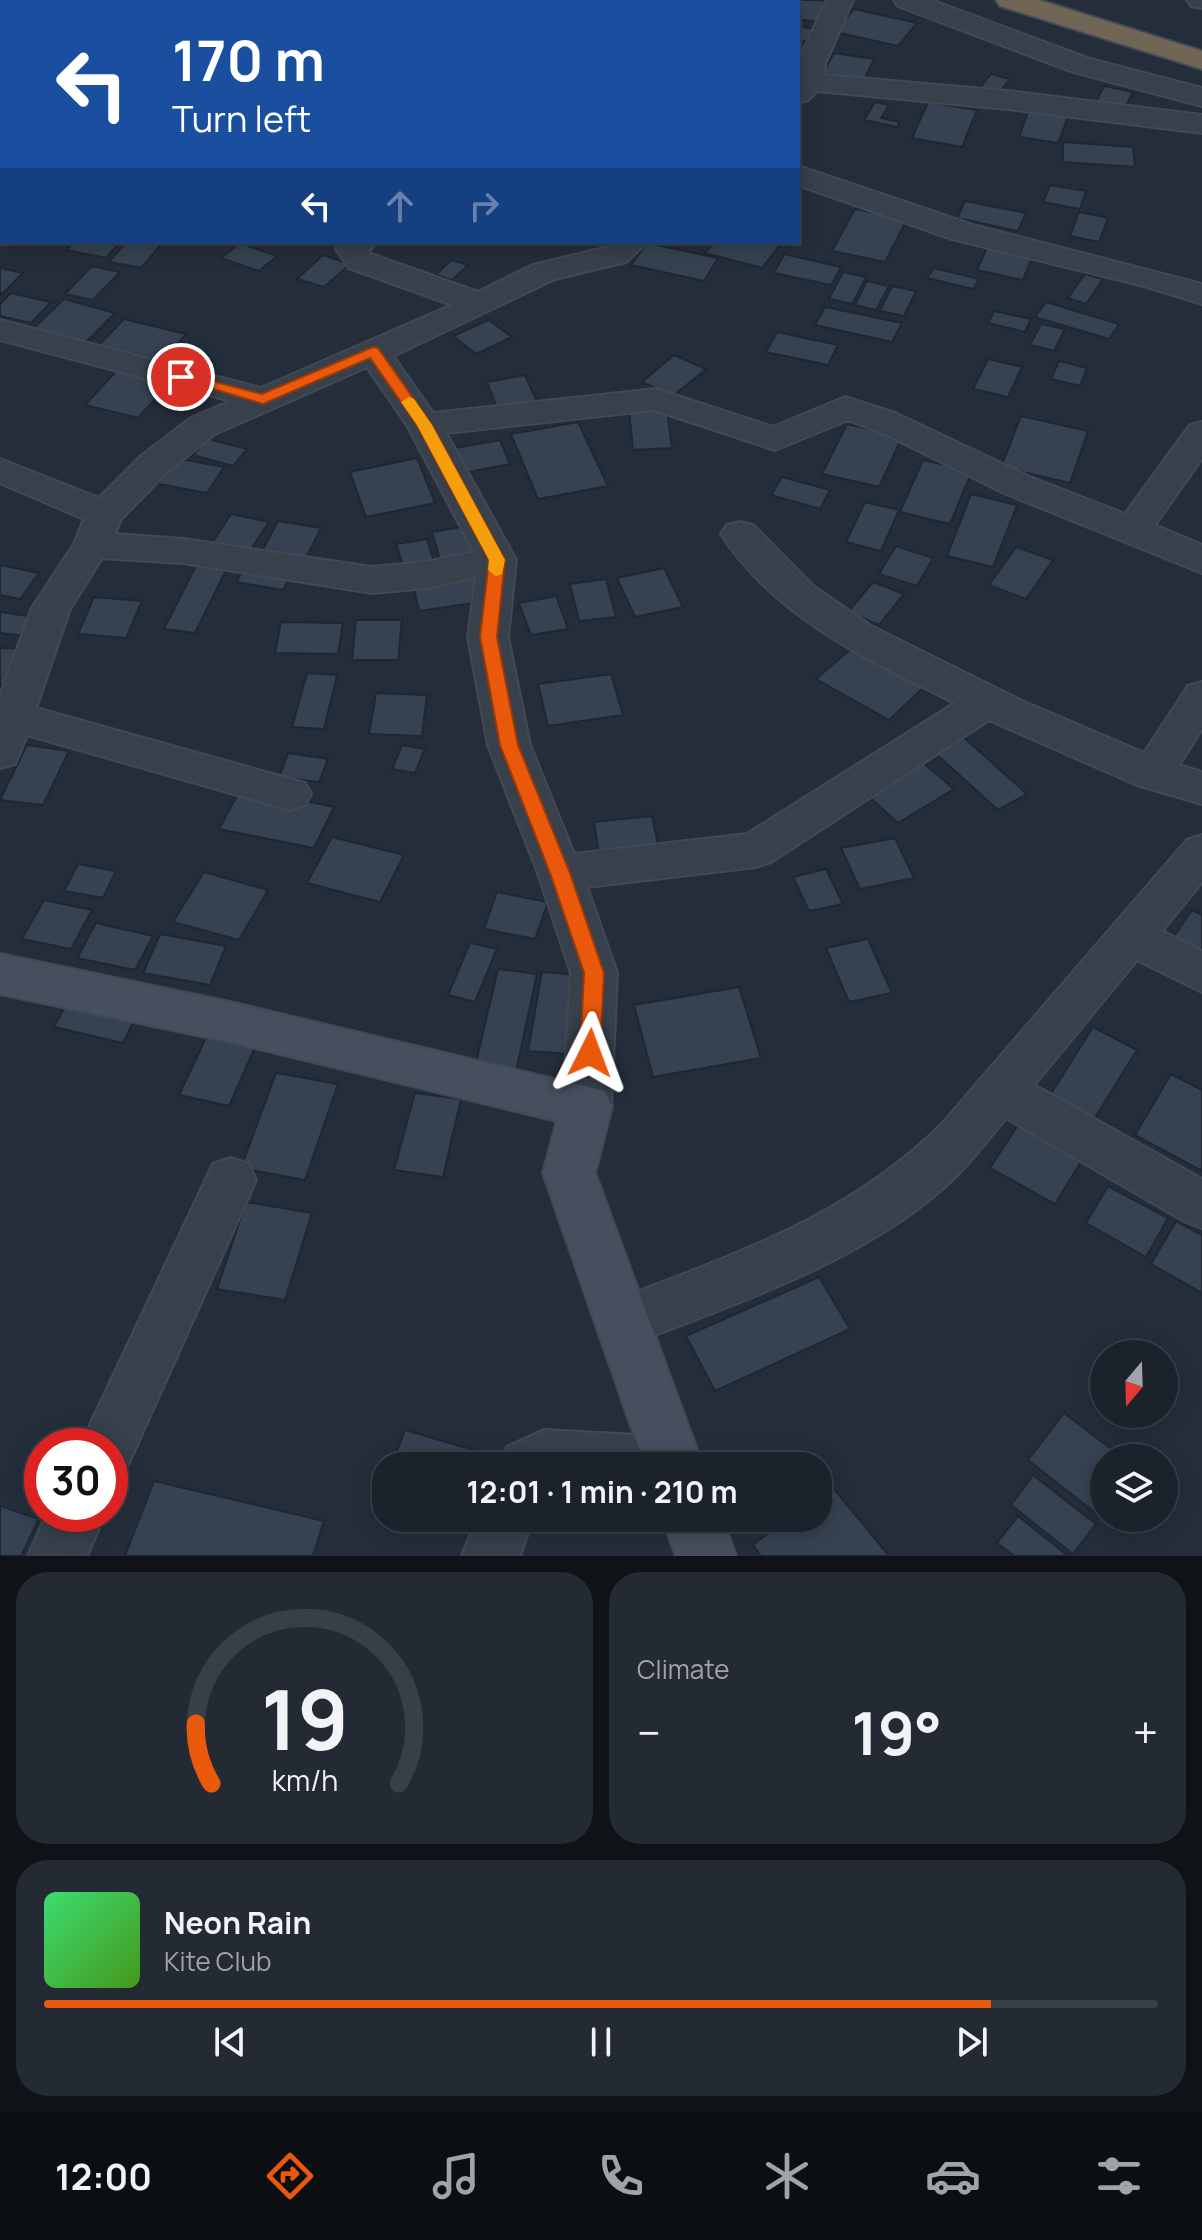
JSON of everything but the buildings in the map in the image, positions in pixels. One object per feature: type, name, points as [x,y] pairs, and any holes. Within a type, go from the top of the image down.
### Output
[{"type":"highway","points":[[1010,0],[1202,60]]},
{"type":"highway","points":[[1083,0],[1202,34]]},
{"type":"street","points":[[840,0],[811,64],[804,88],[1007,100],[1202,124]]},
{"type":"street","points":[[907,0],[1080,65],[1202,97]]},
{"type":"street","points":[[800,176],[963,232],[1155,279],[1202,294]]},
{"type":"street","points":[[358,244],[352,249],[360,261],[481,304]]},
{"type":"street","points":[[290,794],[6,734],[51,608],[98,530],[154,464],[203,426],[481,304],[544,272],[615,255],[629,244]]},
{"type":"street","points":[[0,330],[263,399]]},
{"type":"street","points":[[373,351],[424,425],[497,560],[488,637],[509,745],[560,873],[594,973],[587,1106],[569,1173],[669,1452]]},
{"type":"street","points":[[424,425],[656,399],[775,439],[845,408],[935,443],[991,473],[1202,560]]},
{"type":"street","points":[[1133,529],[1200,441]]},
{"type":"street","points":[[0,470],[98,530],[183,551],[372,580],[426,575],[497,560]]},
{"type":"street","points":[[740,534],[782,580],[812,606],[908,663],[987,702],[1152,774],[1202,788]]},
{"type":"street","points":[[1152,774],[1202,696]]},
{"type":"street","points":[[560,873],[756,850],[987,702]]},
{"type":"street","points":[[623,1322],[810,1247],[859,1219],[922,1176],[958,1140],[1202,852]]},
{"type":"street","points":[[1131,936],[1202,973]]},
{"type":"street","points":[[0,974],[230,1022],[587,1106]]},
{"type":"street","points":[[999,1090],[1202,1205]]},
{"type":"street","points":[[116,1428],[231,1180]]},
{"type":"street","points":[[57,1556],[68,1532]]},
{"type":"street","points":[[491,1556],[500,1532]]},
{"type":"street","points":[[697,1532],[706,1556]]},
{"type":"slow traffic","points":[[409,402],[497,560],[496,570]]},
{"type":"route","points":[[181,377],[263,399],[373,351],[424,425],[497,560],[488,637],[509,745],[560,873],[594,973],[590,1053]]}]
